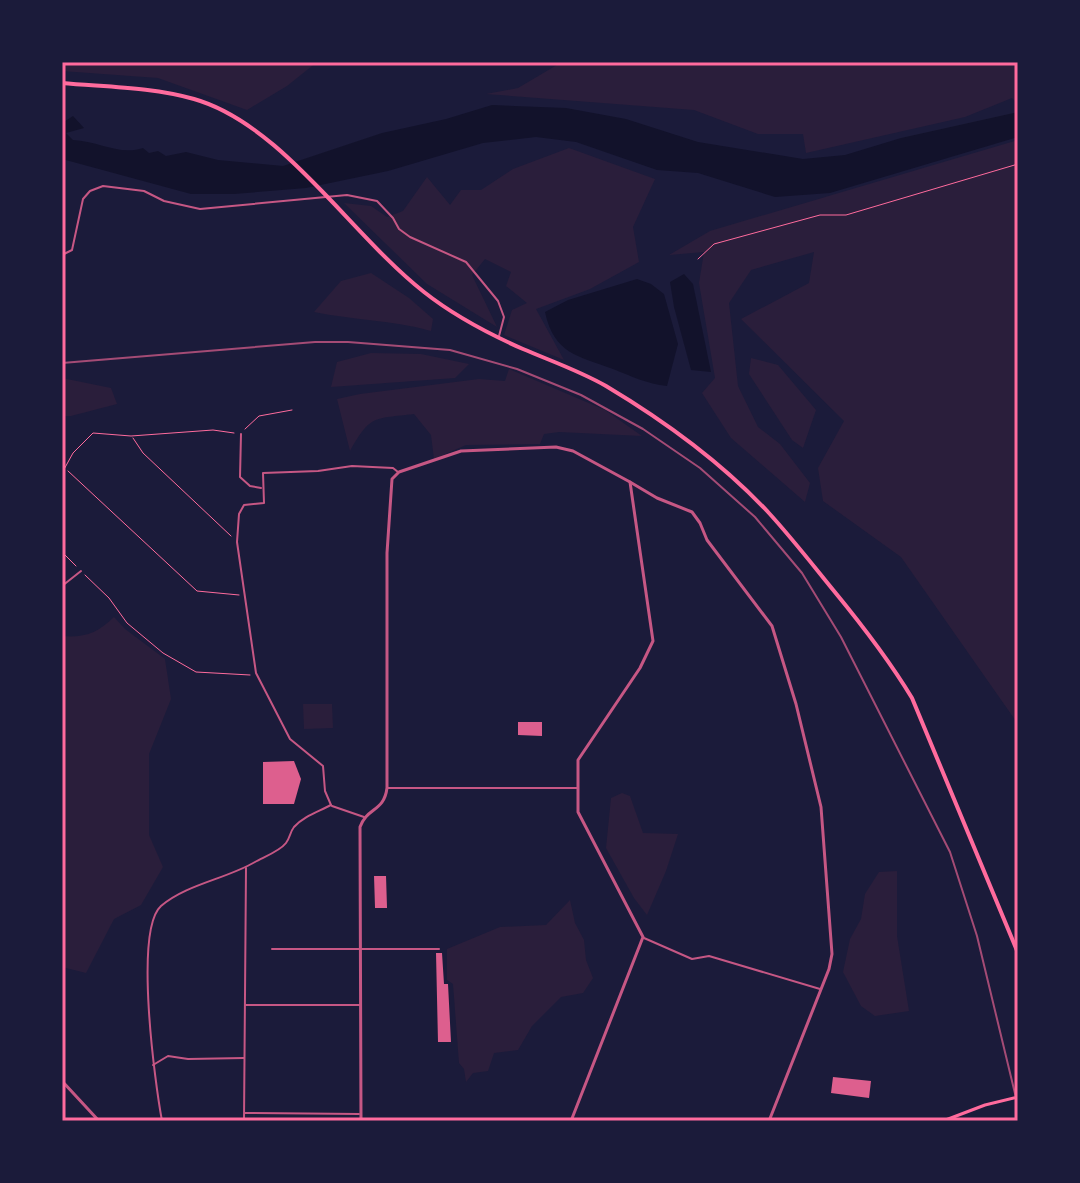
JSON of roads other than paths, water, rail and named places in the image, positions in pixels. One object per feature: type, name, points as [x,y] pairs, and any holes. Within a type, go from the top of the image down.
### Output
[{"type":"main road","points":[[62,83],[138,89],[194,99],[223,110],[247,124],[424,292],[499,337],[602,384],[635,404],[729,475],[797,545],[892,665],[912,698],[1018,953]]},
{"type":"main road","points":[[943,1121],[985,1105],[1018,1097]]},
{"type":"street","points":[[62,255],[72,250],[83,199],[90,191],[103,186],[144,191],[182,207],[200,209],[347,195],[368,198],[377,201],[399,229],[410,237],[466,262],[498,301],[504,317],[499,337]]},
{"type":"street","points":[[241,434],[240,477],[250,486],[262,488]]},
{"type":"street","points":[[361,1121],[360,827],[364,817],[386,800],[389,501],[392,479],[399,472],[461,451],[556,447],[573,451],[657,498],[692,512],[707,540],[765,614],[777,637],[821,807],[832,954],[821,990],[769,1121]]},
{"type":"street","points":[[364,817],[331,805],[325,791],[323,766],[290,739],[256,673],[237,542],[239,514],[244,505],[264,503],[263,473],[352,466],[393,468],[399,472]]},
{"type":"street","points":[[630,482],[653,641],[640,668],[578,760],[578,812],[645,940],[692,959],[709,956],[821,990]]},
{"type":"street","points":[[62,586],[81,571]]},
{"type":"street","points":[[387,788],[578,788]]},
{"type":"street","points":[[162,1121],[152,1065],[148,948],[152,919],[160,907],[184,892],[246,867],[286,844],[292,830],[302,820],[331,805]]},
{"type":"street","points":[[244,1121],[246,867]]},
{"type":"street","points":[[571,1121],[643,937]]},
{"type":"street","points":[[272,949],[439,949]]},
{"type":"street","points":[[245,1005],[361,1005]]},
{"type":"street","points":[[152,1065],[168,1056],[188,1059],[244,1058]]},
{"type":"street","points":[[62,1081],[99,1121]]},
{"type":"street","points":[[244,1113],[361,1114]]},
{"type":"railway","points":[[62,363],[315,342],[450,350],[517,369],[581,395],[643,429],[700,468],[755,517],[802,573],[841,637],[950,852],[977,936],[1018,1106]]}]
